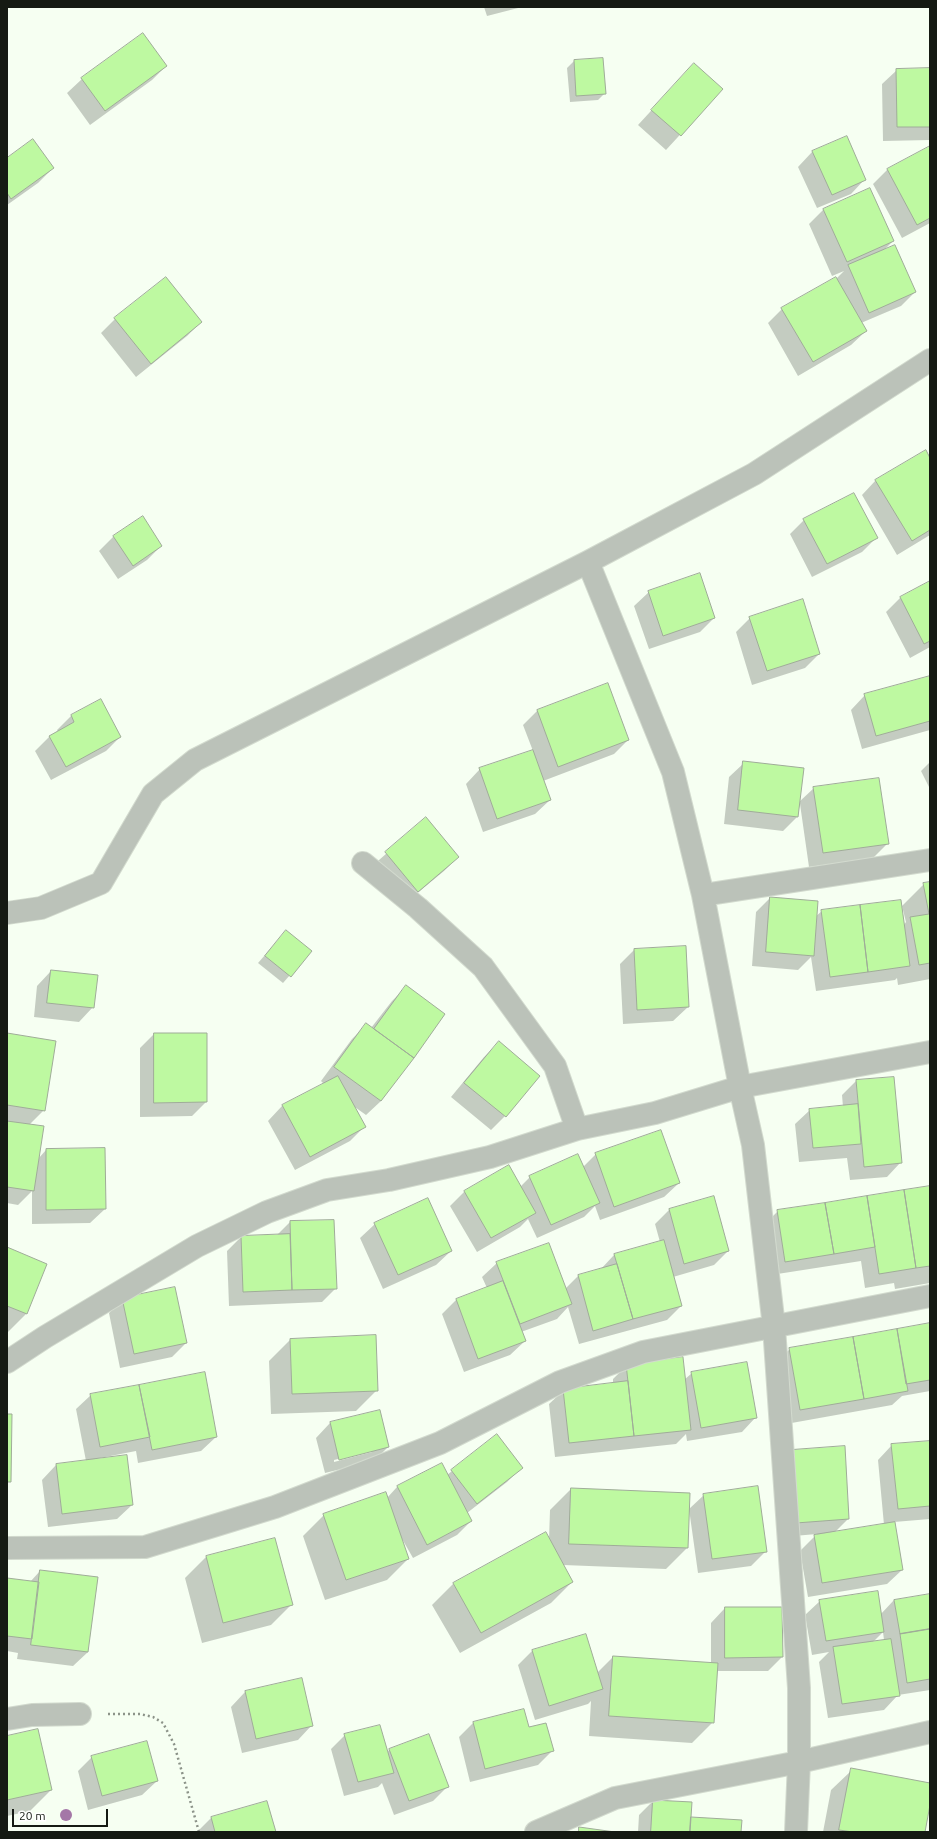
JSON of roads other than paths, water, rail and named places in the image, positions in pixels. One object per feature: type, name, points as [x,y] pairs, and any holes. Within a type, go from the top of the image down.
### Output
[{"type":"street","points":[[7,913],[41,908],[101,883],[153,794],[196,760],[588,562],[754,474],[930,360]]},
{"type":"street","points":[[588,562],[674,772],[702,895],[753,1145],[774,1327],[799,1688],[799,1762],[796,1832]]},
{"type":"street","points":[[702,895],[930,860]]},
{"type":"street","points":[[364,863],[418,908],[483,967],[555,1066],[577,1129]]},
{"type":"street","points":[[7,1362],[45,1337],[197,1246],[267,1212],[327,1190],[389,1180],[490,1157],[577,1129],[655,1113],[740,1087],[930,1052]]},
{"type":"street","points":[[7,1548],[145,1547],[275,1507],[440,1443],[560,1382],[643,1352],[930,1296]]},
{"type":"street","points":[[7,1720],[32,1715],[80,1714]]},
{"type":"street","points":[[536,1832],[615,1798],[799,1762],[930,1732]]}]
